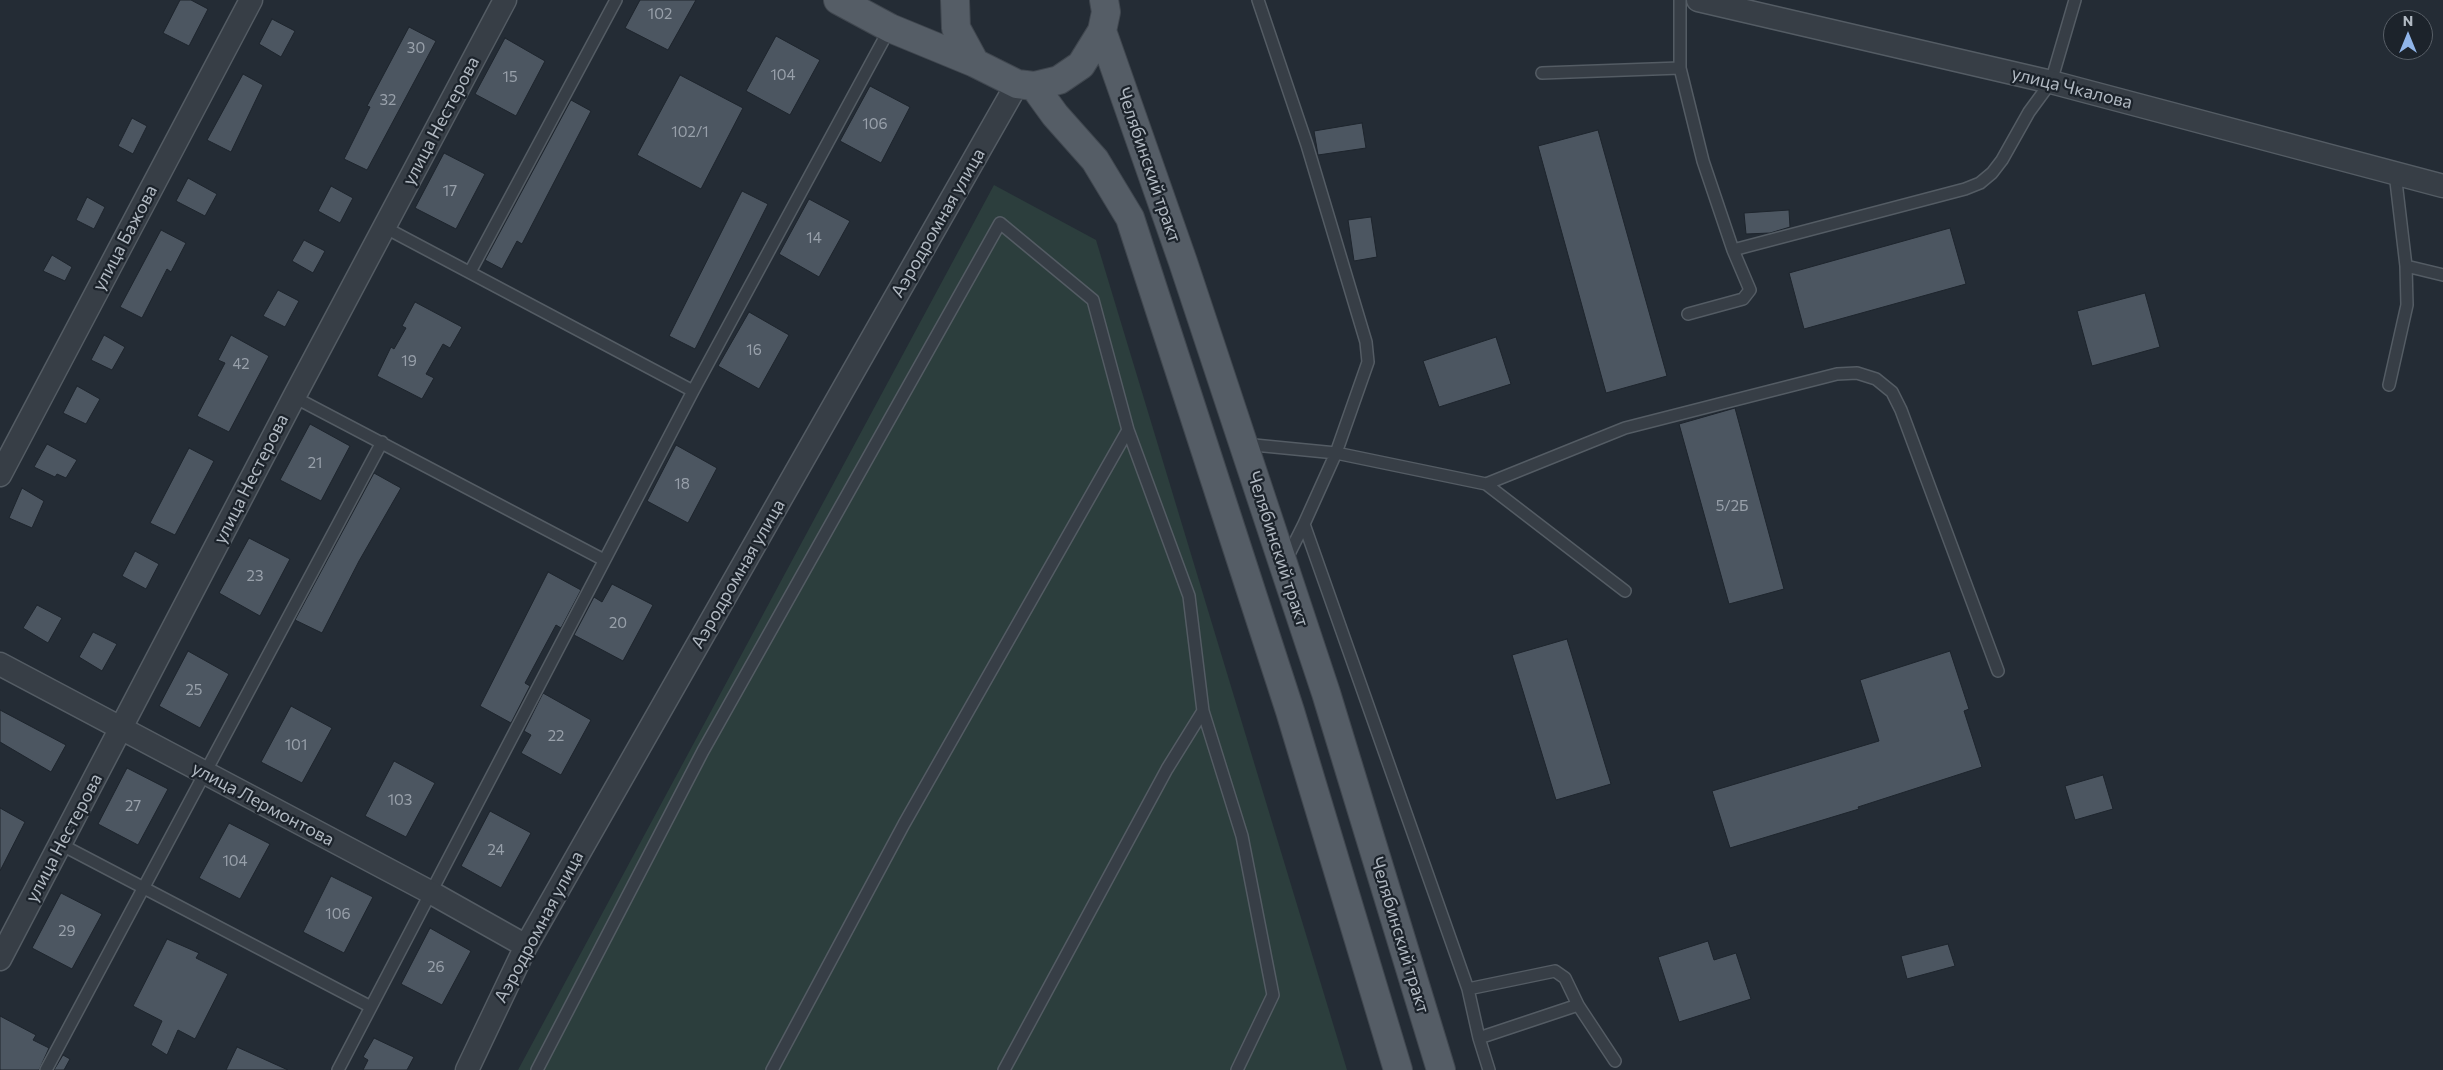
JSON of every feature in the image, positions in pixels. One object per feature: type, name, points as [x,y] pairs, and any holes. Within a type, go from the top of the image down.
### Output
[{"type":"main road","points":[[838,0],[890,28],[1026,85],[1059,80],[1081,65],[1102,31],[1106,12],[1104,0]]},
{"type":"main road","points":[[955,0],[956,28],[975,63]]},
{"type":"main road","name":"Челябинский тракт","points":[[1102,31],[1284,566],[1328,702],[1441,1070]]},
{"type":"main road","name":"Челябинский тракт","points":[[1026,85],[1095,160],[1130,218],[1290,711],[1398,1070]]},
{"type":"street","name":"улица Бажова","points":[[0,475],[251,0]]},
{"type":"street","name":"улица Нестерова","points":[[0,959],[384,226],[505,0]]},
{"type":"street","name":"улица Чкалова","points":[[1698,0],[2051,82],[2443,186]]},
{"type":"street","name":"Аэродромная улица","points":[[467,1070],[526,946],[1026,85]]},
{"type":"street","name":"улица Лермонтова","points":[[0,664],[430,892],[526,946]]},
{"type":"lane","points":[[470,272],[616,0]]},
{"type":"lane","points":[[1258,0],[1306,145],[1368,352],[1366,372],[1336,453],[1284,566]]},
{"type":"lane","points":[[1680,0],[1680,68],[1703,161],[1734,250],[1749,286],[1749,294],[1743,299],[1688,314]]},
{"type":"lane","points":[[1734,250],[1965,189],[1980,183],[1992,173],[2002,160],[2029,112],[2051,82],[2075,0]]},
{"type":"lane","points":[[338,1070],[693,391],[890,28]]},
{"type":"lane","points":[[1542,73],[1680,68]]},
{"type":"lane","points":[[2389,385],[2407,305],[2406,266],[2395,173]]},
{"type":"lane","points":[[537,1070],[704,751],[1000,223],[1093,300],[1128,430],[1188,596],[1203,711],[1242,836],[1273,995],[1237,1070]]},
{"type":"lane","points":[[384,226],[693,391]]},
{"type":"lane","points":[[2406,266],[2443,275]]},
{"type":"lane","points":[[1486,484],[1625,428],[1837,374],[1857,373],[1876,379],[1892,392],[1901,410],[1998,671]]},
{"type":"lane","points":[[294,397],[604,560]]},
{"type":"lane","points":[[772,1070],[909,815],[1128,430]]},
{"type":"lane","points":[[46,1070],[382,442]]},
{"type":"lane","points":[[1243,444],[1336,453],[1486,484],[1624,591]]},
{"type":"lane","points":[[1304,524],[1468,989],[1479,1038],[1489,1070]]},
{"type":"lane","points":[[1004,1070],[1167,769],[1203,711]]},
{"type":"lane","points":[[60,844],[371,1007]]},
{"type":"lane","points":[[1468,989],[1555,971],[1565,978],[1578,1005],[1615,1061]]},
{"type":"lane","points":[[1479,1038],[1578,1005]]},
{"type":"shaded area","points":[[994,185],[1096,240],[1347,1070],[518,1070]]},
{"type":"building","points":[[180,0],[191,0],[208,9],[189,46],[163,33]]},
{"type":"building","points":[[640,0],[696,0],[668,50],[625,28]]},
{"type":"building","points":[[272,19],[295,31],[281,57],[259,44]]},
{"type":"building","points":[[409,27],[436,41],[367,170],[344,159],[370,107],[367,106]]},
{"type":"building","points":[[776,36],[820,60],[790,115],[746,91]]},
{"type":"building","points":[[505,38],[545,61],[516,116],[475,94]]},
{"type":"building","points":[[243,74],[263,85],[231,152],[207,140]]},
{"type":"building","points":[[680,75],[743,108],[701,189],[637,155]]},
{"type":"building","points":[[870,86],[910,107],[881,163],[840,141]]},
{"type":"building","points":[[571,100],[591,111],[522,244],[517,241],[502,269],[485,260]]},
{"type":"building","points":[[132,118],[147,126],[133,154],[118,146]]},
{"type":"building","points":[[1362,123],[1366,148],[1318,155],[1314,131]]},
{"type":"building","points":[[1598,130],[1667,376],[1606,393],[1538,146]]},
{"type":"building","points":[[444,153],[485,174],[456,229],[415,208]]},
{"type":"building","points":[[188,178],[217,194],[205,216],[176,201]]},
{"type":"building","points":[[331,186],[353,198],[340,223],[318,211]]},
{"type":"building","points":[[742,191],[768,204],[695,349],[669,336]]},
{"type":"building","points":[[87,197],[105,207],[94,229],[76,220]]},
{"type":"building","points":[[809,199],[850,221],[819,277],[779,254]]},
{"type":"building","points":[[1789,210],[1790,227],[1770,233],[1746,234],[1744,213]]},
{"type":"building","points":[[1371,217],[1377,257],[1354,261],[1348,220]]},
{"type":"building","points":[[1950,228],[1966,284],[1804,329],[1789,273]]},
{"type":"building","points":[[161,230],[186,243],[171,272],[167,269],[142,318],[120,307]]},
{"type":"building","points":[[304,240],[325,251],[313,273],[292,261]]},
{"type":"building","points":[[52,255],[72,267],[65,281],[43,271]]},
{"type":"building","points":[[278,290],[299,301],[285,327],[263,316]]},
{"type":"building","points":[[2145,293],[2160,347],[2092,366],[2077,311]]},
{"type":"building","points":[[415,302],[462,327],[450,348],[443,344],[426,374],[434,378],[422,399],[377,376],[391,347],[394,349],[406,328],[402,326]]},
{"type":"building","points":[[749,312],[789,335],[759,389],[718,366]]},
{"type":"building","points":[[104,335],[125,347],[112,370],[91,360]]},
{"type":"building","points":[[231,335],[269,356],[229,432],[197,416],[225,363],[218,360]]},
{"type":"building","points":[[1496,337],[1511,384],[1439,407],[1423,361]]},
{"type":"building","points":[[77,386],[100,399],[86,424],[63,413]]},
{"type":"building","points":[[1735,408],[1784,589],[1729,604],[1679,424]]},
{"type":"building","points":[[310,424],[350,446],[321,501],[280,480]]},
{"type":"building","points":[[47,444],[77,460],[66,478],[57,474],[55,477],[34,467]]},
{"type":"building","points":[[676,445],[717,468],[688,523],[647,501]]},
{"type":"building","points":[[189,448],[214,461],[175,535],[150,523]]},
{"type":"building","points":[[374,473],[401,488],[359,561],[322,633],[295,620]]},
{"type":"building","points":[[22,488],[44,501],[32,528],[9,518]]},
{"type":"building","points":[[249,538],[290,559],[260,616],[219,593]]},
{"type":"building","points":[[135,551],[159,564],[146,589],[122,576]]},
{"type":"building","points":[[548,572],[581,590],[561,628],[556,625],[525,683],[530,686],[511,723],[480,706]]},
{"type":"building","points":[[612,584],[653,605],[623,661],[574,635],[594,597],[602,602]]},
{"type":"building","points":[[37,605],[62,618],[48,643],[23,628]]},
{"type":"building","points":[[93,632],[117,644],[102,671],[79,657]]},
{"type":"building","points":[[1567,639],[1611,784],[1556,800],[1512,655]]},
{"type":"building","points":[[188,651],[229,674],[200,728],[159,706]]},
{"type":"building","points":[[1950,651],[1969,709],[1964,711],[1982,767],[1858,807],[1859,809],[1730,848],[1712,791],[1879,741],[1860,680]]},
{"type":"building","points":[[543,693],[591,720],[561,775],[521,753],[531,735],[524,731]]},
{"type":"building","points":[[291,706],[332,728],[302,783],[261,762]]},
{"type":"building","points":[[0,710],[66,745],[51,772],[0,742]]},
{"type":"building","points":[[394,761],[435,783],[406,837],[365,816]]},
{"type":"building","points":[[127,768],[168,789],[138,845],[98,824]]},
{"type":"building","points":[[2103,775],[2113,809],[2075,820],[2065,786]]},
{"type":"building","points":[[0,808],[25,822],[0,871]]},
{"type":"building","points":[[490,811],[531,833],[501,888],[461,866]]},
{"type":"building","points":[[229,823],[270,844],[240,899],[199,878]]},
{"type":"building","points":[[331,876],[373,897],[344,953],[303,932]]},
{"type":"building","points":[[61,893],[102,914],[72,969],[32,948]]},
{"type":"building","points":[[430,928],[471,951],[442,1005],[401,984]]},
{"type":"building","points":[[167,939],[199,953],[196,958],[228,974],[195,1039],[178,1030],[167,1055],[151,1045],[162,1021],[133,1006]]},
{"type":"building","points":[[1708,941],[1714,960],[1736,953],[1751,999],[1679,1022],[1658,957]]},
{"type":"building","points":[[1948,944],[1955,966],[1907,979],[1901,956]]},
{"type":"building","points":[[0,1016],[36,1035],[33,1040],[49,1048],[39,1070],[0,1070]]},
{"type":"building","points":[[374,1038],[414,1057],[407,1070],[363,1070],[368,1060],[363,1057]]},
{"type":"building","points":[[237,1047],[288,1070],[226,1070]]},
{"type":"building","points":[[63,1055],[70,1059],[64,1070],[54,1070]]}]
